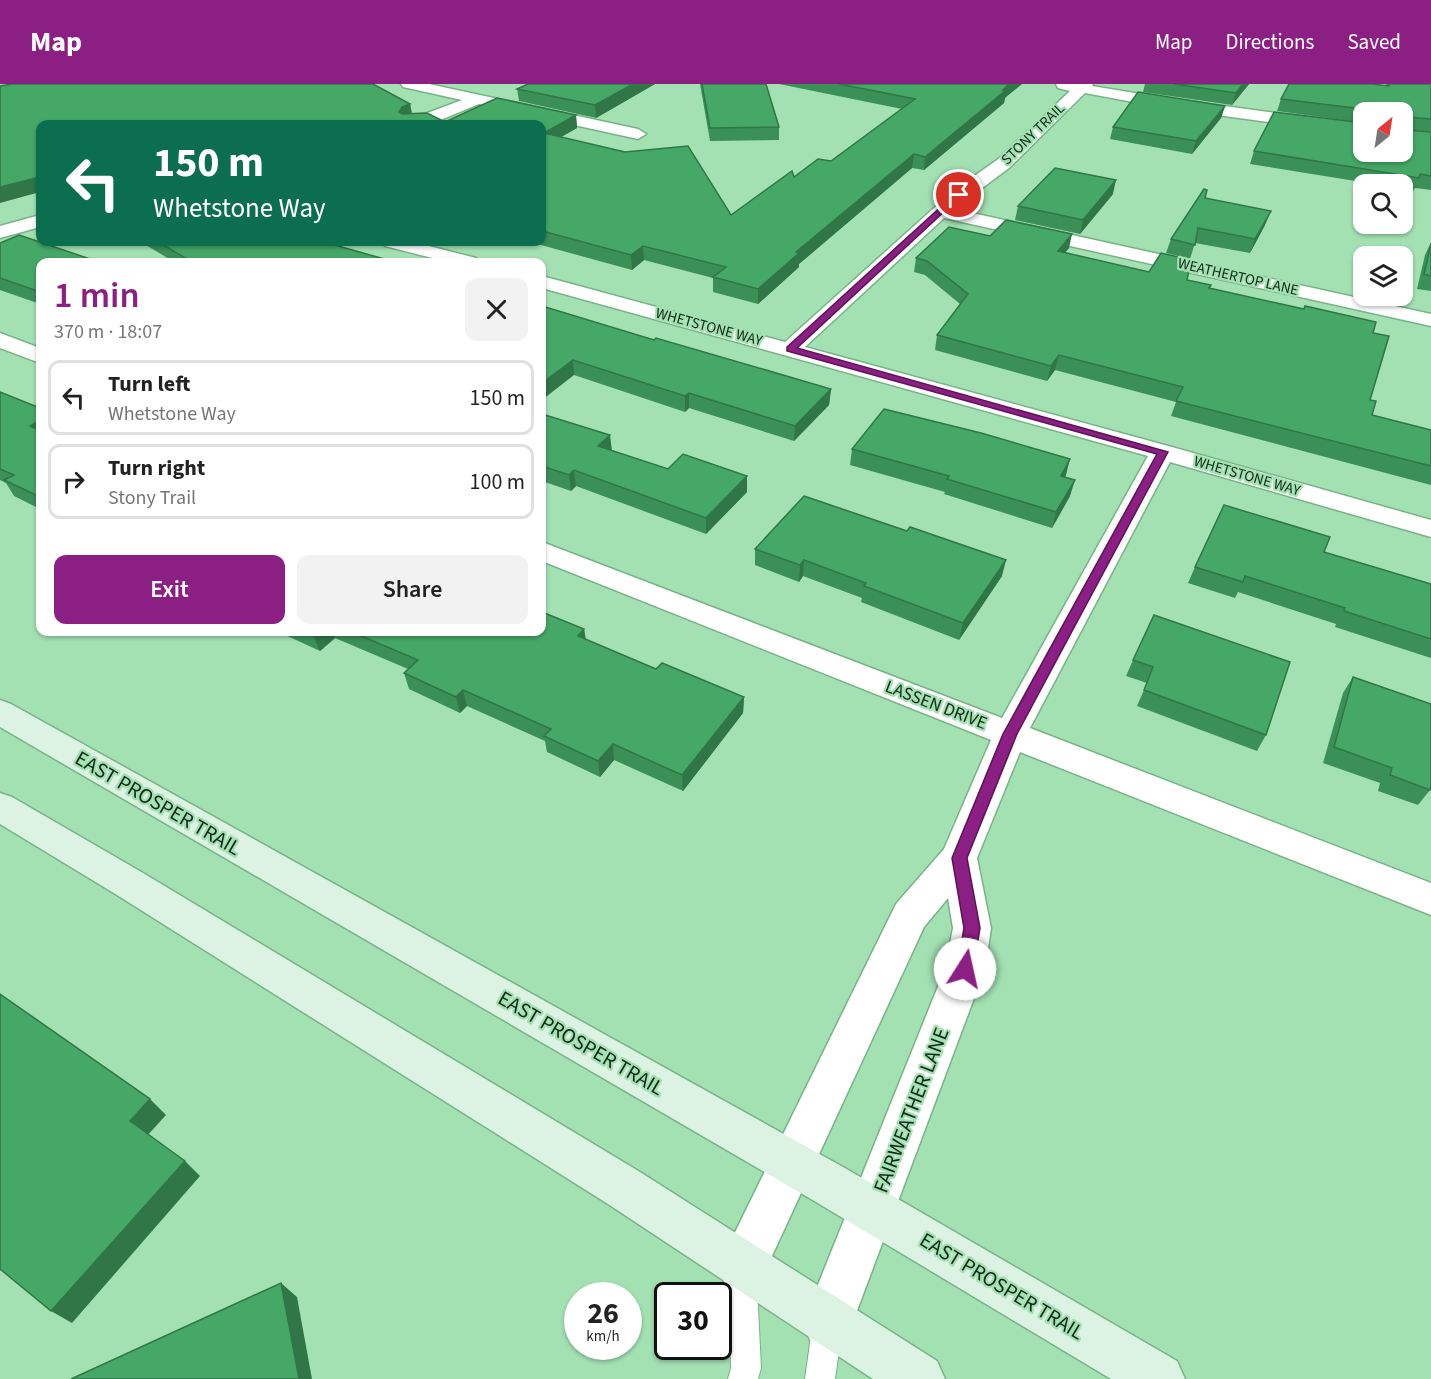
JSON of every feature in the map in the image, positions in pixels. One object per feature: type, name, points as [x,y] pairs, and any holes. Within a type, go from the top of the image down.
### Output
[{"type":"main road","name":"EAST PROSPER TRAIL","points":[[0,712],[791,1162],[1159,1379]]},
{"type":"main road","points":[[0,807],[130,884],[614,1182],[742,1267],[919,1379]]},
{"type":"street","points":[[408,84],[638,134]]},
{"type":"street","points":[[1058,84],[1084,86],[1165,103],[1353,129]]},
{"type":"street","name":"STONY TRAIL","points":[[790,349],[939,212],[1003,164],[1084,86]]},
{"type":"street","points":[[427,120],[477,99]]},
{"type":"street","name":"WEATHERTOP LANE","points":[[939,212],[1431,320]]},
{"type":"street","points":[[0,232],[36,222]]},
{"type":"street","points":[[407,246],[454,258]]},
{"type":"street","name":"WHETSTONE WAY","points":[[546,283],[1163,452],[1431,530]]},
{"type":"street","points":[[0,340],[36,354]]},
{"type":"street","points":[[742,1267],[909,916],[959,858],[1010,734],[1163,452]]},
{"type":"street","name":"LASSEN DRIVE","points":[[546,553],[1431,899]]},
{"type":"street","name":"FAIRWEATHER LANE","points":[[828,1322],[965,969],[972,928],[959,858]]},
{"type":"lane","points":[[742,1267],[747,1368],[743,1379]]},
{"type":"lane","points":[[820,1379],[828,1322]]},
{"type":"building","points":[[12,84],[373,84],[410,104],[402,107],[399,112],[402,114],[427,113],[441,120],[36,120],[36,178],[0,187],[0,86]]},
{"type":"building","points":[[528,84],[633,84],[595,105],[517,89]]},
{"type":"building","points":[[702,84],[766,84],[779,127],[710,128]]},
{"type":"building","points":[[839,84],[1009,84],[1003,90],[1006,90],[925,157],[914,154],[796,252],[799,253],[758,289],[713,277],[726,267],[643,246],[631,255],[546,232],[546,133],[625,152],[688,146],[731,215],[792,171],[794,177],[818,159],[831,161],[915,99]]},
{"type":"building","points":[[1174,84],[1243,84],[1236,93]]},
{"type":"building","points":[[1289,84],[1389,86],[1389,84],[1431,84],[1431,119],[1413,118],[1413,102],[1353,102],[1353,108],[1281,99]]},
{"type":"building","points":[[1138,92],[1225,106],[1196,141],[1113,127]]},
{"type":"building","points":[[497,98],[576,115],[546,132],[546,120],[449,120]]},
{"type":"building","points":[[1274,112],[1353,122],[1353,162],[1413,162],[1413,130],[1431,132],[1431,176],[1420,174],[1419,178],[1413,177],[1413,174],[1395,174],[1254,151]]},
{"type":"building","points":[[1055,168],[1116,180],[1083,220],[1018,206]]},
{"type":"building","points":[[1204,189],[1207,190],[1205,198],[1271,211],[1255,239],[1198,228],[1195,245],[1171,239]]},
{"type":"building","points":[[1006,220],[1072,234],[1058,251],[1149,272],[1161,253],[1191,260],[1187,280],[1211,285],[1209,288],[1376,322],[1373,333],[1389,336],[1370,400],[1376,401],[1372,415],[1431,430],[1431,466],[1176,401],[1183,387],[1059,355],[1051,366],[937,335],[968,294],[927,261],[916,258],[949,227],[990,236]]},
{"type":"building","points":[[19,235],[36,241],[36,246],[52,246],[87,258],[36,258],[36,291],[0,278],[0,243]]},
{"type":"building","points":[[1431,244],[1431,276],[1424,274]]},
{"type":"building","points":[[165,246],[338,246],[381,258],[185,258]]},
{"type":"building","points":[[546,307],[831,389],[795,426],[689,393],[685,396],[573,360],[546,380]]},
{"type":"building","points":[[0,392],[36,406],[36,422],[30,426],[36,428],[36,495],[4,480],[14,475],[0,469]]},
{"type":"building","points":[[884,409],[981,433],[1070,459],[1061,476],[1075,480],[1056,512],[947,479],[949,476],[852,449]]},
{"type":"building","points":[[546,415],[610,435],[598,446],[668,469],[683,454],[747,476],[706,518],[574,470],[569,475],[546,467]]},
{"type":"building","points":[[804,496],[907,531],[910,527],[1006,560],[963,623],[864,586],[866,583],[804,560],[800,565],[755,549]]},
{"type":"building","points":[[1224,505],[1330,537],[1324,552],[1431,584],[1431,639],[1245,576],[1243,582],[1195,567]]},
{"type":"building","points":[[546,614],[584,629],[578,636],[656,669],[662,663],[744,697],[682,775],[613,744],[598,761],[544,736],[551,729],[463,690],[456,697],[404,673],[418,660],[361,636],[546,636]]},
{"type":"building","points":[[1154,615],[1290,662],[1266,735],[1144,690],[1153,667],[1133,660]]},
{"type":"building","points":[[1353,677],[1431,704],[1430,790],[1390,775],[1392,768],[1334,747]]},
{"type":"building","points":[[0,994],[150,1099],[130,1121],[185,1161],[51,1311],[0,1269]]},
{"type":"building","points":[[281,1283],[299,1379],[71,1379]]},
{"type":"route","points":[[959,195],[790,349],[1163,452],[1010,734],[959,858],[972,928],[965,969]]}]
